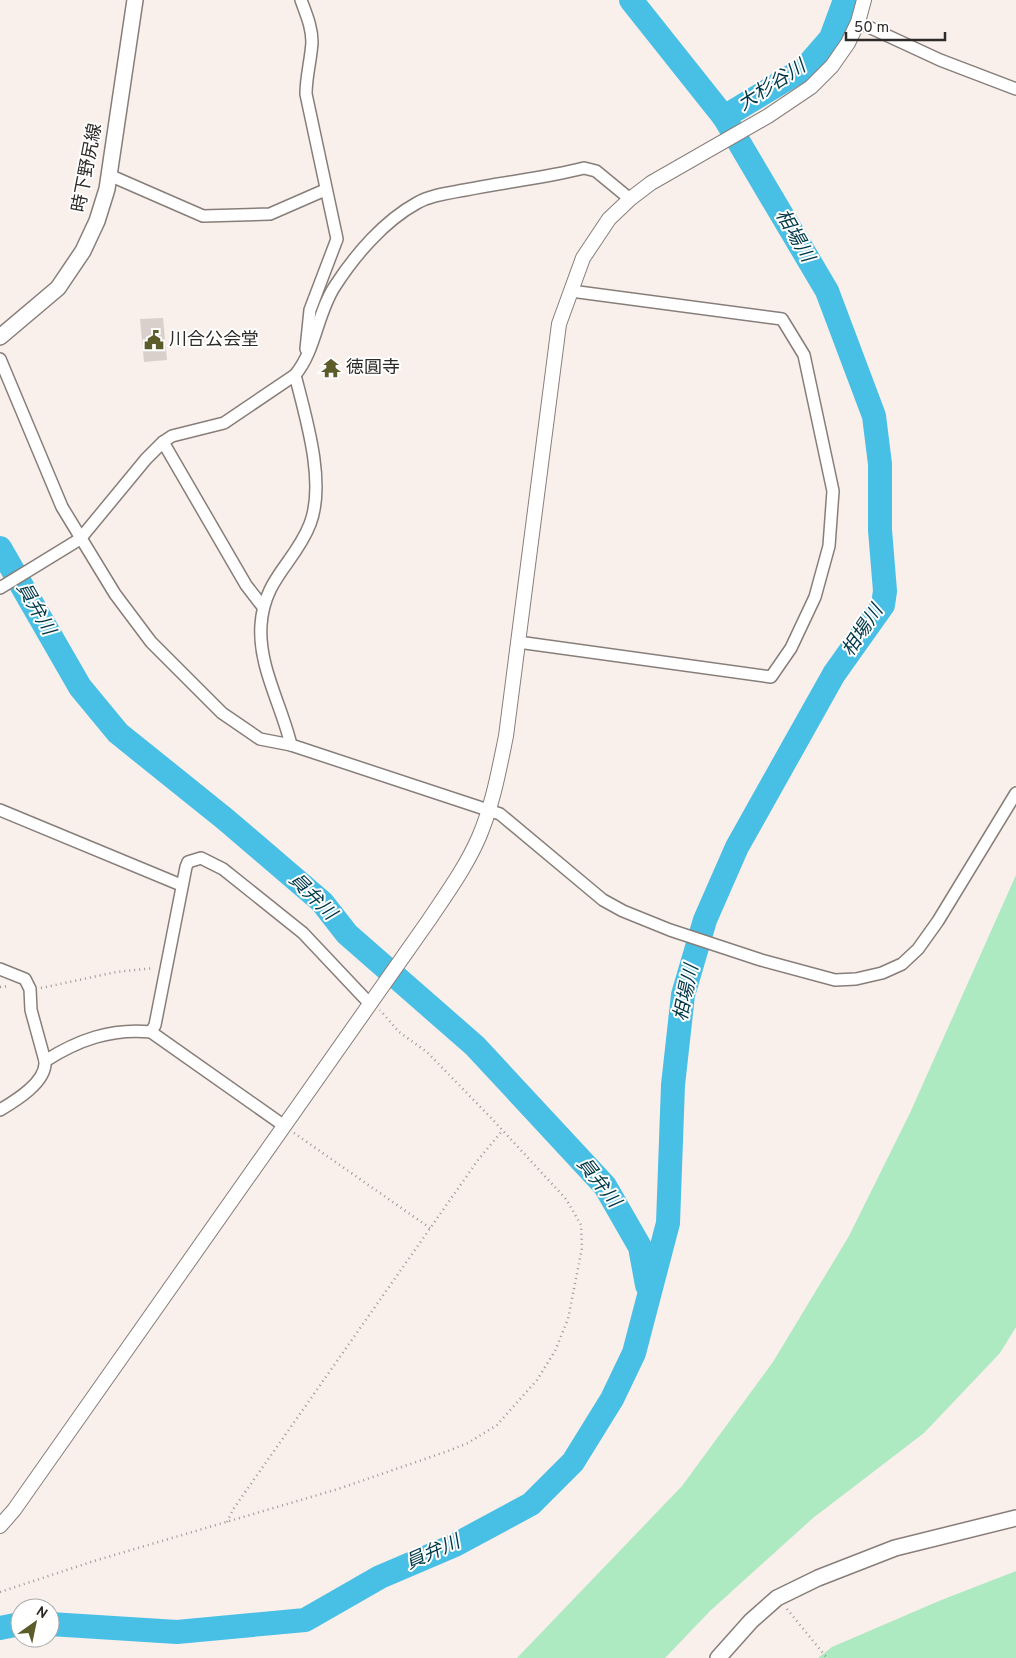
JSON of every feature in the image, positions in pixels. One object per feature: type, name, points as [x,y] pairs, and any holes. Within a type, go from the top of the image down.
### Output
[{"type":"main road","name":"時下野尻線","points":[[0,337],[58,288],[83,251],[98,222],[109,175],[135,0]]},
{"type":"main road","points":[[718,1658],[751,1621],[777,1598],[818,1578],[895,1548],[1016,1518]]},
{"type":"street","points":[[301,0],[309,21],[312,41],[306,78],[306,94],[325,190],[337,238],[310,310],[306,355]]},
{"type":"street","points":[[0,1526],[14,1510],[283,1125],[372,1002],[461,872],[479,837],[490,809],[506,736],[559,324],[583,258],[609,219],[630,199],[651,183],[797,98],[823,76],[841,54],[858,22],[864,0]]},
{"type":"street","points":[[858,22],[940,60],[1016,89]]},
{"type":"street","points":[[0,588],[78,541],[146,459],[163,442],[172,436],[224,422],[295,375],[302,367],[320,326],[327,299],[335,286],[383,228],[419,202],[497,184],[584,168],[596,171],[630,199]]},
{"type":"street","points":[[109,175],[203,216],[270,214],[325,190]]},
{"type":"street","points":[[518,642],[771,678],[791,648],[815,597],[829,546],[834,491],[804,355],[782,319],[571,291]]},
{"type":"street","points":[[0,359],[78,541],[151,642],[222,712],[250,734],[260,739],[291,746],[490,809],[500,814],[613,907],[670,930],[761,960],[835,980],[882,974],[902,964],[931,933],[1016,793]]},
{"type":"street","points":[[291,746],[262,652],[261,627],[267,592],[310,524],[318,486],[312,448],[295,375]]},
{"type":"street","points":[[163,442],[246,585],[263,607]]},
{"type":"street","points":[[0,810],[182,885]]},
{"type":"street","points":[[151,1032],[155,1025],[186,867],[188,862],[196,859],[209,860],[223,869],[303,933],[372,1002]]},
{"type":"street","points":[[0,969],[26,979],[30,989],[31,1010],[45,1061],[43,1072],[34,1085],[0,1110]]},
{"type":"street","points":[[45,1061],[70,1046],[105,1033],[129,1030],[151,1032],[283,1125]]},
{"type":"path","points":[[30,989],[78,982],[116,972],[166,967]]},
{"type":"path","points":[[0,1592],[94,1561],[410,1466],[468,1443],[497,1425],[537,1380],[555,1351],[568,1319],[582,1248],[582,1232],[579,1219],[566,1199],[427,1052],[399,1032],[372,1002]]},
{"type":"path","points":[[283,1125],[430,1228]]},
{"type":"path","points":[[226,1522],[478,1160],[502,1131]]},
{"type":"path","points":[[777,1598],[828,1658]]},
{"type":"green space","points":[[1016,875],[1016,1327],[1000,1353],[924,1433],[813,1518],[710,1611],[665,1658],[517,1658],[682,1486],[773,1362],[849,1236],[910,1113]]},
{"type":"green space","points":[[1016,1571],[1016,1658],[818,1658],[832,1647],[939,1601]]},
{"type":"building","name":"川合公会堂","points":[[163,318],[167,360],[144,362],[140,319]]},
{"type":"waterway","name":"相場川","points":[[60,1625],[177,1632],[305,1620],[380,1577],[455,1545],[531,1504],[573,1462],[612,1399],[634,1353],[668,1223],[673,1085],[683,995],[705,920],[737,847],[834,674],[883,605],[885,591],[880,530],[880,464],[874,416],[827,291],[724,117],[631,0]]},
{"type":"waterway","name":"大杉谷川","points":[[724,117],[805,68],[831,38],[845,0]]},
{"type":"waterway","name":"員弁川","points":[[0,548],[80,687],[118,733],[225,819],[322,902],[347,934],[475,1046],[605,1186],[640,1247],[647,1285]]},
{"type":"waterway","name":"員弁川","points":[[0,1628],[10,1626]]},
{"type":"place","name":"川合公会堂","points":[[154,340]]},
{"type":"place","name":"徳圓寺","points":[[331,368]]}]
